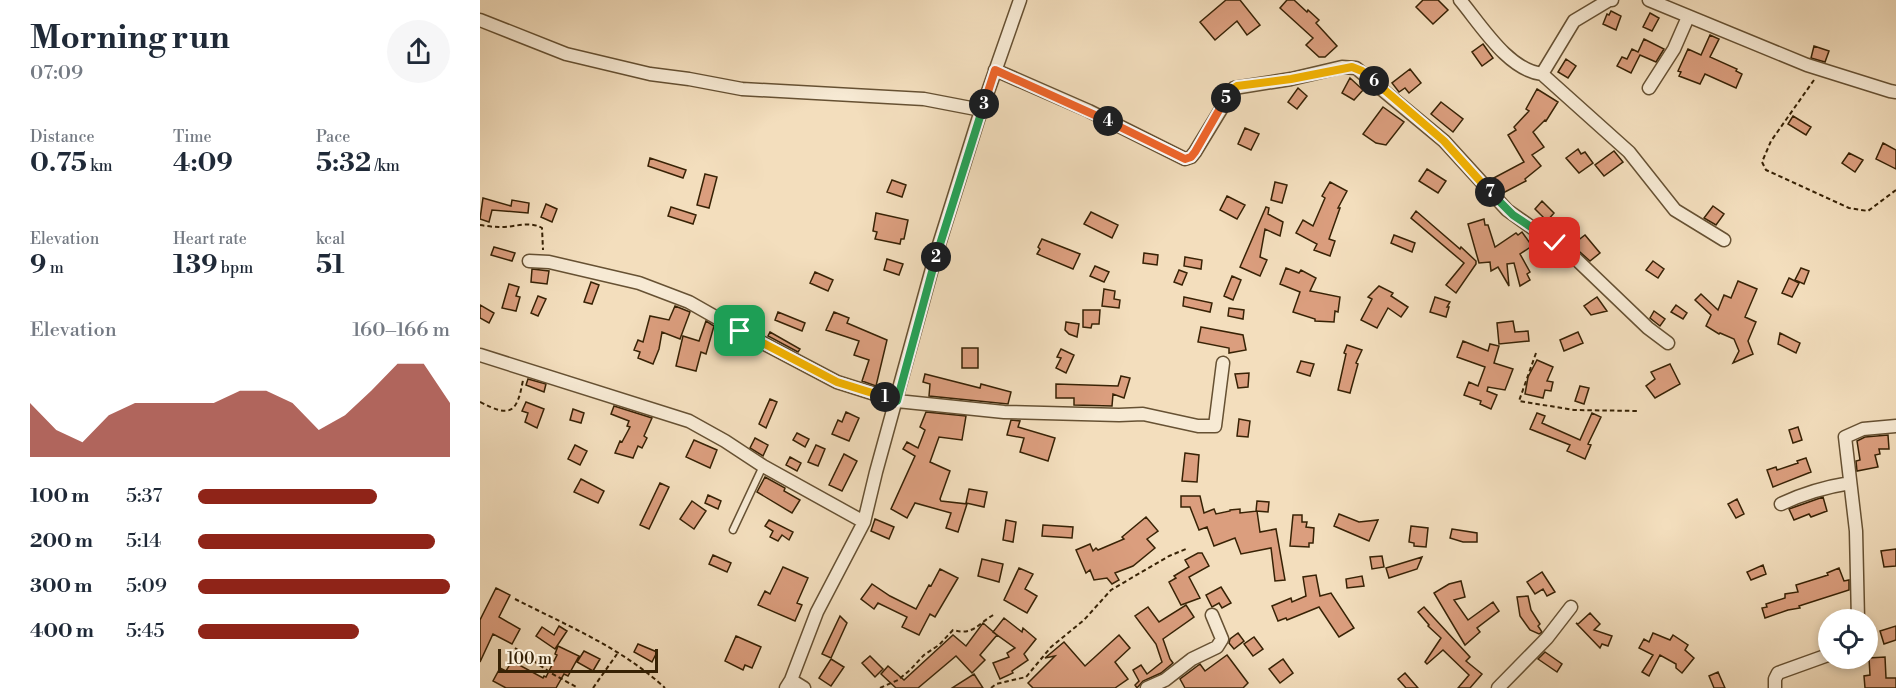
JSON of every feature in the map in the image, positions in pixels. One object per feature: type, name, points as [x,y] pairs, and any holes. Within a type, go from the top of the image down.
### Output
[{"type":"street","points":[[804,688],[788,684],[817,612],[864,522],[936,254],[1020,0]]},
{"type":"street","points":[[1460,0],[1496,45],[1511,59],[1533,73],[1542,74],[1629,152],[1675,210],[1724,240]]},
{"type":"street","points":[[1542,74],[1574,21],[1612,0]]},
{"type":"street","points":[[1649,0],[1807,65],[1896,92]]},
{"type":"street","points":[[1649,88],[1674,49],[1688,17]]},
{"type":"street","points":[[480,20],[566,54],[651,74],[742,89],[924,99],[976,110]]},
{"type":"street","points":[[995,70],[1089,111],[1185,159],[1191,157],[1195,152],[1234,88],[1241,85],[1291,79],[1342,67],[1356,68],[1444,141],[1507,210],[1576,259],[1648,328],[1668,343]]},
{"type":"street","points":[[535,261],[639,283],[688,302],[837,382],[897,401],[1004,412],[1143,414],[1198,426],[1215,426],[1224,363]]},
{"type":"street","points":[[480,355],[689,421],[763,466],[864,522]]},
{"type":"street","points":[[1858,609],[1856,531],[1845,437],[1863,429],[1896,426]]},
{"type":"street","points":[[1781,504],[1805,492],[1850,483]]},
{"type":"street","points":[[1498,688],[1547,638],[1571,607]]},
{"type":"street","points":[[1147,688],[1165,680],[1192,659],[1219,644],[1222,639],[1212,615]]},
{"type":"street","points":[[1775,688],[1775,678],[1778,674],[1818,659]]},
{"type":"lane","points":[[733,530],[763,466]]},
{"type":"path","points":[[1819,73],[1771,141],[1762,162],[1766,170],[1849,208],[1868,211],[1896,190]]},
{"type":"path","points":[[480,225],[501,228],[529,224],[542,228],[544,244],[535,261]]},
{"type":"path","points":[[1536,353],[1520,401],[1574,410],[1639,411]]},
{"type":"path","points":[[480,402],[501,411],[508,412],[514,409],[518,404],[523,380],[533,373]]},
{"type":"path","points":[[991,688],[996,684],[1026,677],[1047,652],[1084,620],[1111,590],[1169,556],[1186,549]]},
{"type":"path","points":[[515,599],[573,626],[653,677],[665,688]]},
{"type":"path","points":[[880,688],[898,680],[924,655],[939,645],[952,630],[963,633],[973,630],[985,619],[995,614]]},
{"type":"path","points":[[515,648],[551,673],[578,688]]},
{"type":"path","points":[[593,688],[617,654]]},
{"type":"building","points":[[1226,0],[1240,0],[1260,25],[1247,35],[1237,21],[1215,40],[1200,22]]},
{"type":"building","points":[[1287,0],[1294,0],[1319,20],[1316,23],[1337,46],[1325,57],[1319,57],[1306,45],[1313,38],[1280,8]]},
{"type":"building","points":[[1423,0],[1438,0],[1448,10],[1433,24],[1416,7]]},
{"type":"building","points":[[1611,11],[1621,16],[1616,30],[1603,24],[1607,14],[1609,15]]},
{"type":"building","points":[[1650,13],[1659,18],[1652,31],[1643,27]]},
{"type":"building","points":[[1710,35],[1719,39],[1710,57],[1737,69],[1736,71],[1742,74],[1736,88],[1705,74],[1700,84],[1679,76],[1681,72],[1678,71],[1688,49],[1701,55]]},
{"type":"building","points":[[1644,39],[1664,49],[1656,62],[1640,55],[1631,73],[1617,66],[1622,57],[1627,59],[1632,49],[1638,52]]},
{"type":"building","points":[[1483,44],[1493,58],[1482,66],[1472,52]]},
{"type":"building","points":[[1814,46],[1829,51],[1825,62],[1811,58]]},
{"type":"building","points":[[1566,59],[1576,66],[1568,78],[1558,72]]},
{"type":"building","points":[[1410,69],[1421,83],[1409,93],[1405,88],[1399,92],[1392,83]]},
{"type":"building","points":[[1350,78],[1363,90],[1354,100],[1342,93]]},
{"type":"building","points":[[1298,88],[1307,96],[1297,109],[1288,102]]},
{"type":"building","points":[[1537,89],[1558,102],[1546,121],[1533,132],[1544,147],[1532,155],[1541,166],[1525,179],[1526,181],[1503,193],[1490,180],[1524,162],[1508,135],[1516,130],[1514,127],[1529,111],[1526,109]]},
{"type":"building","points":[[1441,102],[1463,119],[1453,132],[1431,114]]},
{"type":"building","points":[[1383,107],[1404,122],[1386,145],[1376,143],[1363,134]]},
{"type":"building","points":[[1793,116],[1811,127],[1806,135],[1788,124]]},
{"type":"building","points":[[1245,128],[1259,134],[1251,150],[1238,144]]},
{"type":"building","points":[[1883,143],[1896,150],[1896,169],[1876,159]]},
{"type":"building","points":[[1578,149],[1581,154],[1585,152],[1593,163],[1579,173],[1566,158]]},
{"type":"building","points":[[1614,151],[1623,162],[1604,176],[1595,165]]},
{"type":"building","points":[[1849,153],[1863,160],[1855,172],[1842,163]]},
{"type":"building","points":[[650,158],[686,170],[683,178],[648,166]]},
{"type":"building","points":[[1427,169],[1446,181],[1438,193],[1419,181]]},
{"type":"building","points":[[705,174],[717,177],[709,208],[697,205]]},
{"type":"building","points":[[892,180],[906,185],[902,197],[887,192]]},
{"type":"building","points":[[1275,182],[1287,185],[1282,203],[1271,200]]},
{"type":"building","points":[[1330,182],[1347,191],[1338,208],[1340,208],[1329,239],[1335,241],[1330,256],[1314,250],[1317,244],[1296,233],[1303,220],[1313,226],[1325,198],[1322,196]]},
{"type":"building","points":[[1227,196],[1245,205],[1237,219],[1220,210]]},
{"type":"building","points":[[483,198],[511,206],[512,200],[529,203],[528,213],[492,210],[489,222],[480,219]]},
{"type":"building","points":[[1542,201],[1554,213],[1547,221],[1535,209]]},
{"type":"building","points":[[546,204],[557,209],[552,222],[541,217]]},
{"type":"building","points":[[1713,206],[1724,214],[1716,225],[1704,218]]},
{"type":"building","points":[[671,207],[696,215],[693,224],[668,216]]},
{"type":"building","points":[[1266,207],[1269,208],[1268,214],[1283,222],[1280,236],[1265,229],[1260,257],[1267,260],[1260,276],[1240,267]]},
{"type":"building","points":[[1416,211],[1476,261],[1456,293],[1446,285],[1464,263],[1411,218]]},
{"type":"building","points":[[1091,212],[1118,225],[1112,238],[1084,224]]},
{"type":"building","points":[[876,213],[908,220],[904,239],[901,239],[900,244],[875,239],[877,232],[873,231]]},
{"type":"building","points":[[1484,219],[1495,247],[1516,233],[1518,235],[1522,232],[1532,246],[1520,254],[1530,272],[1527,274],[1530,280],[1520,286],[1514,263],[1507,264],[1509,286],[1498,267],[1491,271],[1490,262],[1479,263],[1468,224]]},
{"type":"building","points":[[1394,235],[1415,243],[1412,252],[1391,243]]},
{"type":"building","points":[[1585,235],[1600,253],[1590,261],[1572,245]]},
{"type":"building","points":[[1042,239],[1080,254],[1073,269],[1037,254]]},
{"type":"building","points":[[494,247],[515,253],[512,261],[491,255]]},
{"type":"building","points":[[1144,253],[1158,255],[1157,265],[1143,263]]},
{"type":"building","points":[[1185,257],[1202,260],[1201,269],[1184,266]]},
{"type":"building","points":[[887,259],[903,264],[899,275],[884,270]]},
{"type":"building","points":[[1653,261],[1664,269],[1658,278],[1646,270]]},
{"type":"building","points":[[1095,266],[1109,272],[1104,282],[1090,276]]},
{"type":"building","points":[[1286,268],[1299,273],[1301,270],[1316,278],[1310,291],[1340,297],[1334,322],[1315,321],[1315,319],[1293,312],[1300,292],[1280,284]]},
{"type":"building","points":[[1801,268],[1809,271],[1804,284],[1795,280]]},
{"type":"building","points":[[532,269],[549,271],[547,284],[531,282]]},
{"type":"building","points":[[1179,270],[1187,273],[1182,285],[1174,282]]},
{"type":"building","points":[[815,272],[833,280],[828,291],[810,283]]},
{"type":"building","points":[[1232,276],[1241,280],[1233,300],[1224,296]]},
{"type":"building","points":[[1789,278],[1799,283],[1792,297],[1782,293]]},
{"type":"building","points":[[1738,281],[1757,289],[1745,317],[1756,322],[1748,341],[1753,354],[1733,363],[1739,351],[1734,339],[1706,326],[1711,315],[1695,300],[1701,294],[1718,310],[1724,295],[1731,298]]},
{"type":"building","points":[[591,282],[599,285],[592,304],[584,302]]},
{"type":"building","points":[[509,284],[519,287],[516,296],[520,297],[516,311],[502,308]]},
{"type":"building","points":[[1379,286],[1393,293],[1391,296],[1408,307],[1401,317],[1388,308],[1377,328],[1361,320],[1372,299],[1368,297]]},
{"type":"building","points":[[1104,289],[1115,291],[1114,299],[1120,300],[1119,308],[1102,306]]},
{"type":"building","points":[[538,296],[546,299],[538,316],[531,313]]},
{"type":"building","points":[[1184,297],[1212,303],[1210,312],[1183,306]]},
{"type":"building","points":[[1435,297],[1450,302],[1446,317],[1430,312]]},
{"type":"building","points":[[1597,297],[1607,311],[1591,315],[1584,306]]},
{"type":"building","points":[[480,305],[494,313],[489,323],[480,318]]},
{"type":"building","points":[[1676,305],[1687,313],[1683,319],[1671,312]]},
{"type":"building","points":[[675,306],[690,312],[680,339],[662,332],[653,364],[638,358],[640,352],[634,350],[638,340],[643,342],[650,316],[669,320]]},
{"type":"building","points":[[1229,308],[1244,310],[1243,319],[1228,316]]},
{"type":"building","points":[[1083,310],[1100,310],[1099,324],[1092,324],[1091,328],[1083,327]]},
{"type":"building","points":[[1654,311],[1665,319],[1660,326],[1650,318]]},
{"type":"building","points":[[778,312],[805,323],[802,331],[775,320]]},
{"type":"building","points":[[834,312],[849,318],[847,323],[887,340],[876,386],[862,381],[869,360],[854,355],[859,341],[826,330]]},
{"type":"building","points":[[706,321],[714,326],[706,354],[701,352],[696,371],[676,366],[683,336],[699,341]]},
{"type":"building","points":[[1513,321],[1515,332],[1528,331],[1529,341],[1499,344],[1497,323]]},
{"type":"building","points":[[1066,322],[1079,324],[1077,337],[1065,330]]},
{"type":"building","points":[[1201,327],[1243,335],[1246,350],[1229,353],[1229,348],[1198,342]]},
{"type":"building","points":[[770,332],[800,349],[798,352],[768,336]]},
{"type":"building","points":[[1578,332],[1583,343],[1564,351],[1560,340]]},
{"type":"building","points":[[1780,333],[1800,343],[1796,353],[1778,344]]},
{"type":"building","points":[[1463,341],[1488,351],[1490,344],[1499,346],[1494,363],[1513,369],[1505,390],[1488,387],[1487,391],[1497,395],[1491,409],[1480,404],[1481,401],[1464,395],[1469,382],[1478,386],[1485,367],[1457,357]]},
{"type":"building","points":[[1347,345],[1362,350],[1356,363],[1358,364],[1350,393],[1338,390]]},
{"type":"building","points":[[962,348],[978,348],[978,368],[962,368]]},
{"type":"building","points":[[1061,349],[1074,355],[1066,373],[1056,368],[1061,358],[1057,357]]},
{"type":"building","points":[[1537,360],[1553,367],[1547,381],[1553,382],[1551,391],[1545,390],[1543,398],[1525,394],[1528,377]]},
{"type":"building","points":[[1301,361],[1314,364],[1310,376],[1297,372]]},
{"type":"building","points":[[1670,364],[1680,384],[1655,398],[1646,386],[1655,379],[1651,372]]},
{"type":"building","points":[[1249,373],[1248,387],[1238,388],[1235,374]]},
{"type":"building","points":[[925,374],[980,388],[981,384],[1011,392],[1008,404],[929,396],[930,384],[923,382]]},
{"type":"building","points":[[1121,376],[1130,378],[1124,398],[1113,394],[1112,406],[1074,405],[1074,398],[1056,398],[1056,384],[1118,386]]},
{"type":"building","points":[[528,379],[546,384],[544,392],[526,385]]},
{"type":"building","points":[[1580,386],[1589,388],[1584,404],[1575,401]]},
{"type":"building","points":[[770,399],[777,402],[766,428],[759,424]]},
{"type":"building","points":[[526,402],[544,409],[537,428],[525,422],[528,413],[522,411]]},
{"type":"building","points":[[614,406],[652,418],[644,436],[647,438],[642,448],[638,446],[633,458],[615,453],[630,427],[627,426],[629,421],[611,414]]},
{"type":"building","points":[[573,409],[584,413],[581,423],[570,420]]},
{"type":"building","points":[[846,412],[859,418],[849,441],[832,434],[838,420],[842,422]]},
{"type":"building","points":[[926,412],[966,416],[962,440],[939,437],[930,462],[950,471],[941,501],[967,504],[958,532],[946,528],[951,513],[915,503],[907,518],[891,509],[915,456],[903,449],[907,442],[918,448],[925,430],[920,427]]},
{"type":"building","points":[[1537,413],[1545,416],[1542,423],[1580,440],[1592,413],[1601,417],[1588,444],[1591,445],[1585,459],[1567,451],[1570,445],[1530,429]]},
{"type":"building","points":[[1239,419],[1250,421],[1248,437],[1237,436]]},
{"type":"building","points":[[1011,420],[1020,421],[1018,427],[1055,438],[1048,461],[1020,452],[1024,438],[1007,435]]},
{"type":"building","points":[[1798,427],[1802,440],[1793,443],[1789,430]]},
{"type":"building","points":[[797,433],[809,439],[805,447],[793,440]]},
{"type":"building","points":[[1888,435],[1889,449],[1879,449],[1880,454],[1875,455],[1878,467],[1857,471],[1856,461],[1860,460],[1857,441],[1865,437]]},
{"type":"building","points":[[755,438],[768,445],[763,456],[750,448]]},
{"type":"building","points":[[694,440],[717,450],[710,468],[686,457]]},
{"type":"building","points":[[575,445],[587,451],[580,465],[568,459]]},
{"type":"building","points":[[816,445],[825,449],[818,466],[808,462]]},
{"type":"building","points":[[1185,453],[1199,455],[1197,482],[1182,481]]},
{"type":"building","points":[[844,454],[857,461],[842,491],[829,485]]},
{"type":"building","points":[[790,457],[801,463],[797,471],[786,465]]},
{"type":"building","points":[[1806,458],[1811,472],[1773,487],[1767,470],[1776,467],[1777,470]]},
{"type":"building","points":[[765,477],[800,500],[792,513],[757,492]]},
{"type":"building","points":[[581,479],[604,491],[598,503],[574,492]]},
{"type":"building","points":[[660,483],[669,487],[649,529],[640,525]]},
{"type":"building","points":[[969,489],[987,492],[984,507],[966,503]]},
{"type":"building","points":[[708,495],[721,501],[718,509],[705,503]]},
{"type":"building","points":[[1181,496],[1200,496],[1204,513],[1214,509],[1216,514],[1240,509],[1240,513],[1257,511],[1260,532],[1276,529],[1285,580],[1275,581],[1271,548],[1241,554],[1235,538],[1214,546],[1207,527],[1199,530],[1190,507],[1181,507]]},
{"type":"building","points":[[1823,497],[1827,511],[1811,517],[1809,514],[1794,520],[1789,509]]},
{"type":"building","points":[[1737,499],[1744,514],[1736,518],[1728,504]]},
{"type":"building","points":[[692,501],[706,511],[694,529],[680,519]]},
{"type":"building","points":[[1257,501],[1269,502],[1268,512],[1256,511]]},
{"type":"building","points":[[1339,514],[1359,522],[1378,520],[1369,541],[1334,526]]},
{"type":"building","points":[[1293,515],[1302,515],[1302,522],[1307,522],[1306,527],[1314,528],[1313,543],[1309,543],[1309,547],[1290,546]]},
{"type":"building","points":[[1146,517],[1158,531],[1147,539],[1155,548],[1133,566],[1115,573],[1119,580],[1112,584],[1107,578],[1094,580],[1090,570],[1086,573],[1076,550],[1090,544],[1093,551],[1096,548],[1098,550],[1124,539],[1122,537]]},
{"type":"building","points":[[875,519],[894,527],[889,539],[871,531]]},
{"type":"building","points":[[769,520],[793,532],[789,540],[782,535],[778,541],[770,537],[773,531],[765,526]]},
{"type":"building","points":[[1006,520],[1016,522],[1013,542],[1003,540]]},
{"type":"building","points":[[1043,525],[1073,527],[1072,538],[1042,536]]},
{"type":"building","points":[[1411,526],[1428,528],[1426,547],[1414,546],[1414,543],[1409,542]]},
{"type":"building","points":[[1452,529],[1477,533],[1477,542],[1463,542],[1450,538]]},
{"type":"building","points":[[1896,549],[1896,566],[1884,567],[1881,551]]},
{"type":"building","points":[[1202,553],[1209,566],[1189,577],[1200,598],[1181,605],[1169,582],[1189,567],[1185,560]]},
{"type":"building","points":[[713,555],[731,563],[727,572],[709,564]]},
{"type":"building","points":[[1382,556],[1384,567],[1372,569],[1370,557]]},
{"type":"building","points":[[1422,557],[1417,569],[1389,578],[1386,568]]},
{"type":"building","points":[[982,559],[1003,564],[999,582],[978,576]]},
{"type":"building","points":[[1763,565],[1766,574],[1751,580],[1747,572]]},
{"type":"building","points":[[783,567],[808,578],[797,603],[802,605],[795,621],[758,605],[765,591],[770,594]]},
{"type":"building","points":[[1019,568],[1033,574],[1025,589],[1037,596],[1027,613],[1004,600]]},
{"type":"building","points":[[1839,568],[1844,581],[1849,580],[1849,590],[1765,618],[1762,608],[1767,607],[1766,604],[1785,598],[1785,594],[1798,592],[1796,585],[1828,575],[1827,573]]},
{"type":"building","points":[[940,569],[958,578],[935,617],[930,614],[919,635],[902,627],[907,617],[878,603],[874,609],[861,599],[872,584],[916,609]]},
{"type":"building","points":[[1542,572],[1555,592],[1547,596],[1543,589],[1535,594],[1527,582]]},
{"type":"building","points":[[1316,575],[1320,596],[1331,593],[1354,628],[1339,637],[1319,607],[1287,620],[1286,618],[1278,621],[1272,606],[1291,598],[1292,602],[1306,596],[1303,577]]},
{"type":"building","points":[[1362,576],[1364,586],[1347,588],[1346,579]]},
{"type":"building","points":[[1461,581],[1465,597],[1454,600],[1468,620],[1493,602],[1499,611],[1477,628],[1480,632],[1465,645],[1434,593],[1449,584]]},
{"type":"building","points":[[1221,587],[1231,603],[1222,608],[1219,603],[1212,607],[1206,595]]},
{"type":"building","points":[[496,588],[510,595],[499,617],[520,629],[512,644],[493,634],[480,662],[480,620]]},
{"type":"building","points":[[1528,596],[1531,610],[1540,624],[1538,626],[1542,632],[1539,634],[1530,630],[1520,616],[1517,597]]},
{"type":"building","points":[[1186,605],[1194,617],[1163,639],[1173,663],[1161,673],[1143,681],[1137,688],[1135,685],[1139,681],[1133,670],[1141,665],[1147,674],[1162,662],[1156,644],[1135,616],[1148,607],[1159,622]]},
{"type":"building","points":[[1424,607],[1470,657],[1466,661],[1482,674],[1470,688],[1458,688],[1469,675],[1443,650],[1427,664],[1425,662],[1441,638],[1418,612]]},
{"type":"building","points":[[1590,613],[1600,624],[1594,630],[1612,636],[1608,646],[1602,644],[1600,648],[1576,623],[1578,624]]},
{"type":"building","points":[[840,616],[847,623],[831,658],[822,654]]},
{"type":"building","points":[[1004,618],[1022,632],[1023,628],[1036,639],[1024,654],[1028,660],[1012,671],[1013,673],[1000,679],[993,663],[1009,657],[1007,653],[1015,648],[993,632]]},
{"type":"building","points":[[983,623],[997,635],[980,655],[985,660],[972,673],[956,656],[918,688],[896,688],[881,674],[888,666],[904,680],[953,635],[966,646]]},
{"type":"building","points":[[559,626],[567,631],[555,649],[536,636],[542,627],[554,635]]},
{"type":"building","points":[[1896,626],[1896,640],[1884,644],[1880,631]]},
{"type":"building","points":[[1238,633],[1244,641],[1234,649],[1229,643],[1230,639]]},
{"type":"building","points":[[1653,633],[1670,640],[1673,635],[1688,645],[1685,650],[1694,658],[1682,673],[1676,668],[1676,664],[1660,655],[1649,676],[1642,672],[1653,655],[1639,648],[1644,639],[1649,642]]},
{"type":"building","points":[[1119,635],[1130,648],[1115,662],[1128,679],[1115,688],[1033,688],[1028,683],[1055,656],[1045,658],[1064,642],[1085,666]]},
{"type":"building","points":[[736,636],[761,647],[752,668],[745,665],[743,670],[725,661]]},
{"type":"building","points":[[1254,637],[1263,649],[1253,656],[1244,644]]},
{"type":"building","points":[[638,644],[657,652],[652,662],[634,652]]},
{"type":"building","points":[[558,646],[579,656],[568,676],[564,674],[556,688],[506,688],[493,681],[500,668],[506,671],[512,661],[543,678],[546,677],[557,655],[555,654]]},
{"type":"building","points":[[584,651],[600,659],[593,671],[577,662]]},
{"type":"building","points":[[1545,652],[1562,664],[1557,672],[1538,659]]},
{"type":"building","points":[[1227,655],[1248,683],[1243,688],[1185,688],[1180,679],[1200,664],[1205,671]]},
{"type":"building","points":[[870,656],[883,669],[875,677],[862,663]]},
{"type":"building","points":[[1878,657],[1885,657],[1886,678],[1896,678],[1896,688],[1865,688],[1864,676],[1870,675],[1870,669],[1878,669]]},
{"type":"building","points":[[831,659],[844,667],[831,686],[819,678]]},
{"type":"building","points":[[1283,659],[1293,673],[1280,683],[1269,669]]},
{"type":"building","points":[[1718,672],[1725,688],[1714,688],[1709,676]]},
{"type":"building","points":[[1405,673],[1418,688],[1406,688],[1398,679]]},
{"type":"building","points":[[974,674],[983,688],[952,688]]},
{"type":"route","points":[[740,331],[837,382],[897,401],[936,254],[995,70],[1089,111],[1185,159],[1191,157],[1195,152],[1234,88],[1241,85],[1291,79],[1342,67],[1356,68],[1444,141],[1507,210],[1555,243]]}]
